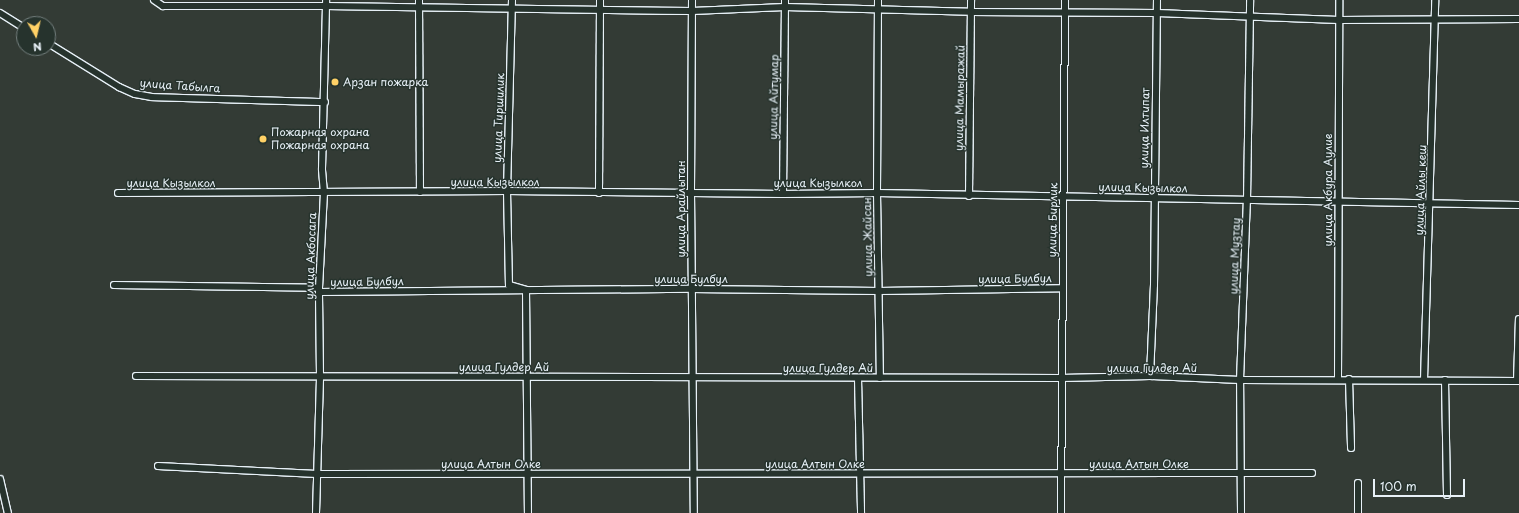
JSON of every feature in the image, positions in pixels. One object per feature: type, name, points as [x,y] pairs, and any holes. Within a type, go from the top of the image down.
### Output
[{"type":"street","points":[[154,0],[163,6],[326,3],[418,8],[692,11],[785,7],[971,12],[1250,15],[1339,20],[1519,18]]},
{"type":"street","points":[[419,0],[420,192]]},
{"type":"street","name":"улица Тиршилик","points":[[512,0],[507,191],[509,285],[526,290]]},
{"type":"street","points":[[599,193],[600,0]]},
{"type":"street","name":"улица Арайлытан","points":[[692,0],[691,192],[694,377],[694,513]]},
{"type":"street","name":"улица Айтумар","points":[[783,194],[785,0]]},
{"type":"street","name":"улица Жайсан","points":[[878,0],[877,193],[880,378]]},
{"type":"street","name":"улица Мамыражай","points":[[969,196],[971,0]]},
{"type":"street","name":"улица Бирлик","points":[[1061,513],[1065,0]]},
{"type":"street","name":"улица Илтипат","points":[[1150,376],[1154,285],[1157,0]]},
{"type":"street","name":"улица Музтау","points":[[1241,513],[1240,380],[1247,200],[1250,0]]},
{"type":"street","name":"улица Акбура Аулие","points":[[1338,379],[1339,0]]},
{"type":"street","name":"улица Айлы кеш","points":[[1424,380],[1436,18],[1435,0]]},
{"type":"street","name":"улица Акбосага","points":[[316,513],[320,376],[319,290],[324,193],[326,3]]},
{"type":"street","points":[[0,13],[16,23]]},
{"type":"street","name":"улица Табылга","points":[[56,48],[118,87],[135,94],[152,97],[325,102]]},
{"type":"street","name":"улица Кызылкол","points":[[118,193],[507,191],[783,194],[877,193],[969,196],[1063,196],[1338,201],[1519,206]]},
{"type":"street","name":"улица Булбул","points":[[114,285],[319,290],[692,289],[879,291],[1062,288]]},
{"type":"street","points":[[526,290],[528,513]]},
{"type":"street","points":[[1518,381],[1519,319]]},
{"type":"street","name":"улица Гулдер Ай","points":[[136,376],[858,378],[1061,378],[1150,376],[1240,380],[1349,379],[1518,381]]},
{"type":"street","points":[[858,378],[861,513]]},
{"type":"street","points":[[1349,379],[1351,448]]},
{"type":"street","points":[[1445,380],[1448,495]]},
{"type":"street","name":"улица Алтын Олке","points":[[158,466],[317,474],[1312,473]]},
{"type":"street","points":[[0,479],[8,513]]},
{"type":"street","points":[[1358,483],[1358,513]]},
{"type":"place","name":"Арзан пожарка","points":[[335,82]]},
{"type":"place","name":"Пожарная охрана Пожарная охрана","points":[[263,139]]}]
